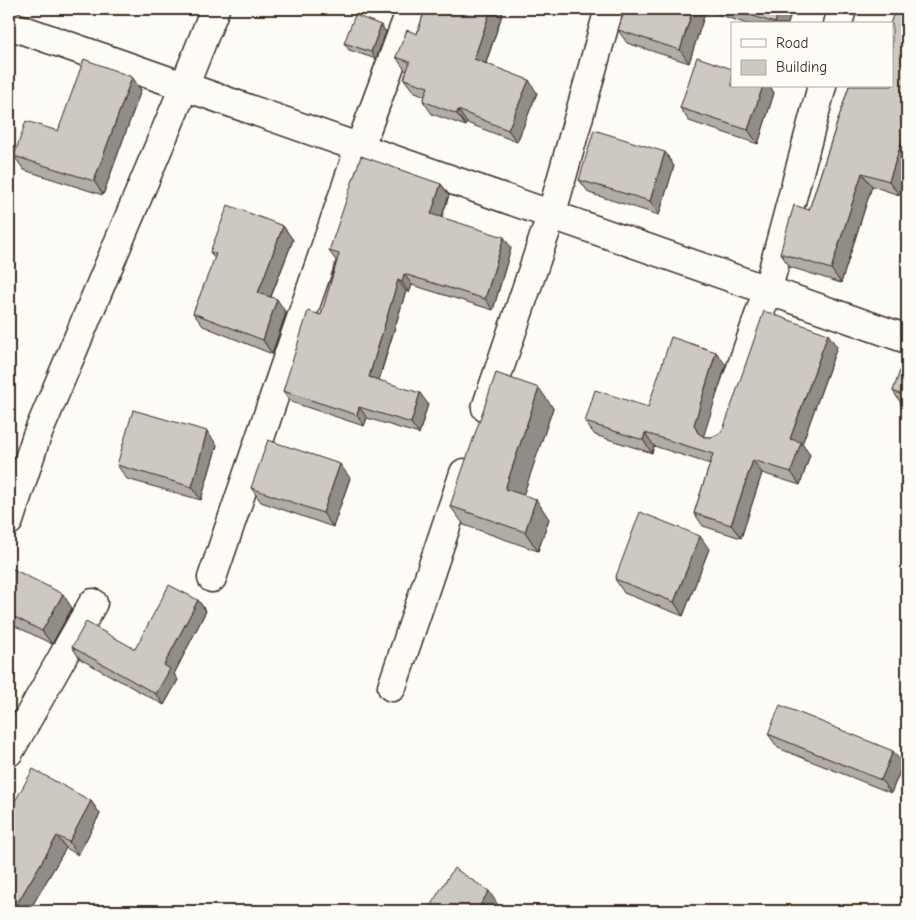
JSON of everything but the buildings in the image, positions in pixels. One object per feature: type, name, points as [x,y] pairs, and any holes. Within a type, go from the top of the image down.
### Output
[{"type":"street","points":[[9,521],[36,438],[215,9]]},
{"type":"street","points":[[212,578],[359,149],[411,9]]},
{"type":"street","points":[[392,687],[551,216],[609,9]]},
{"type":"street","points":[[839,22],[842,9]]},
{"type":"street","points":[[9,25],[767,292],[907,339]]},
{"type":"street","points":[[718,435],[767,292],[821,88]]},
{"type":"street","points":[[9,752],[93,603]]}]
